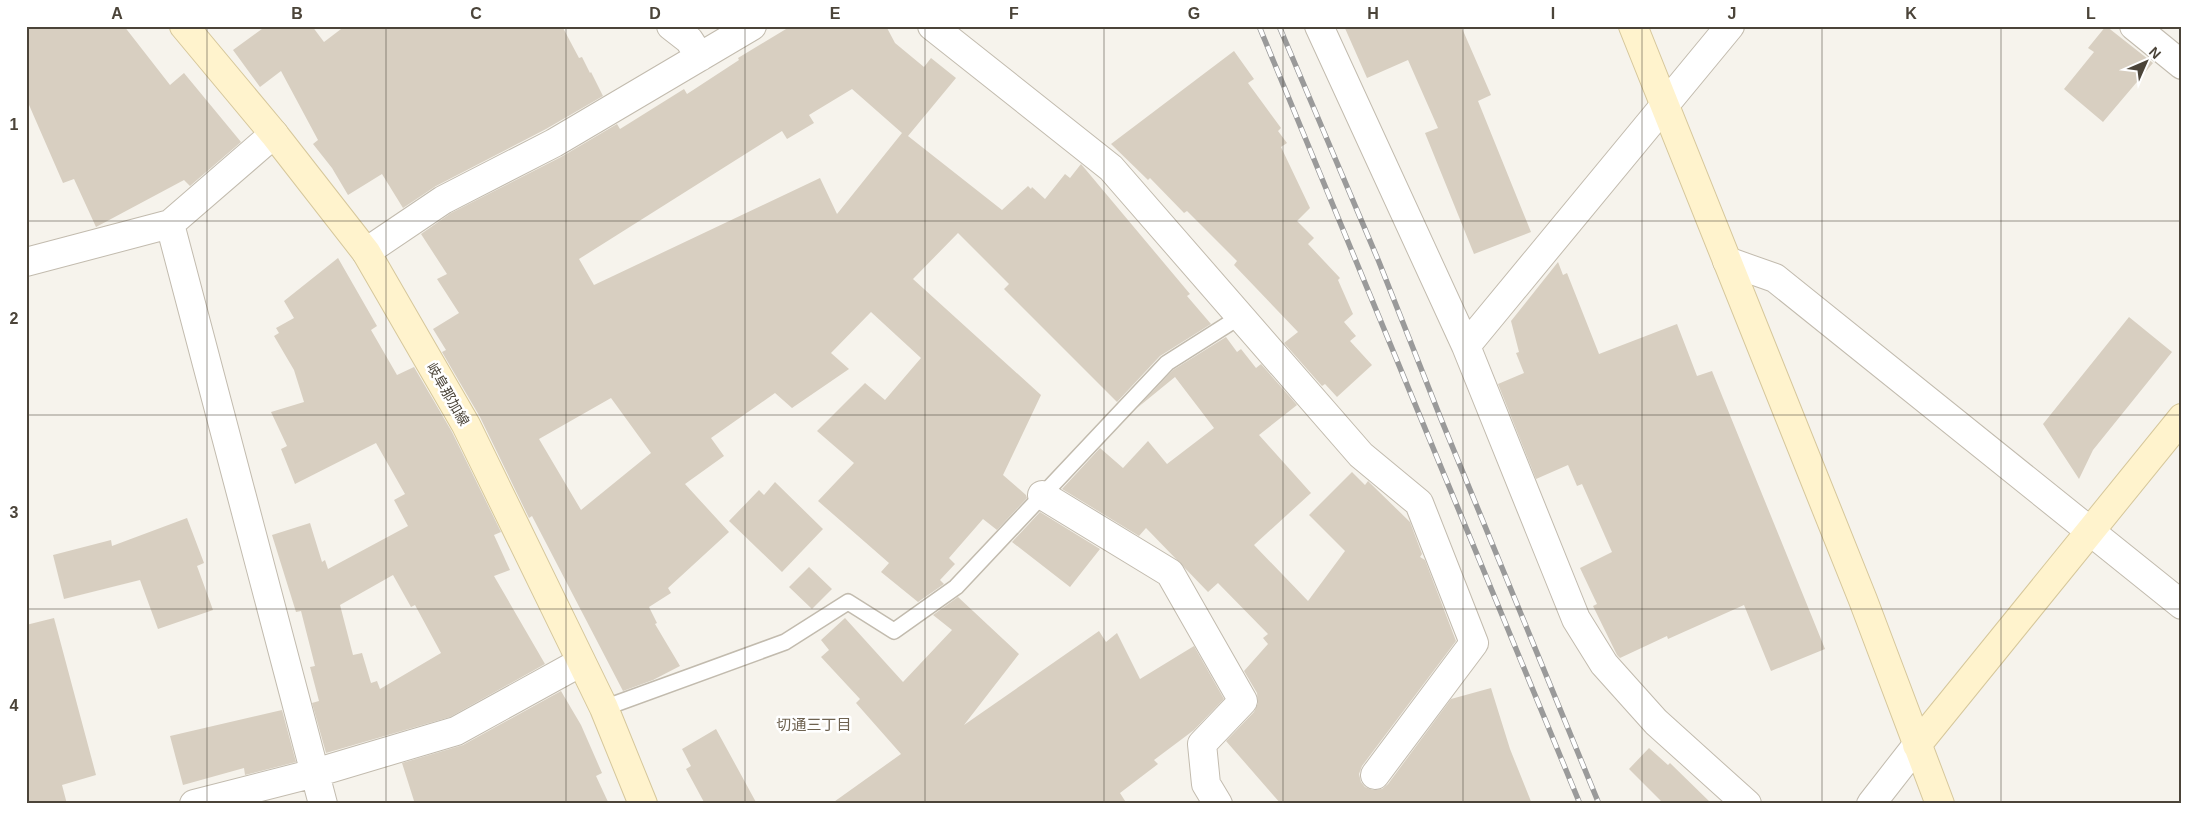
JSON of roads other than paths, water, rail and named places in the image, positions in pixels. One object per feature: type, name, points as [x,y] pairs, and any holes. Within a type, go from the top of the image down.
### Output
[{"type":"street","name":"岐阜那加線","points":[[184,26],[274,134],[366,252],[466,425],[604,708],[643,804]]},
{"type":"street","points":[[672,26],[689,40],[700,57]]},
{"type":"street","points":[[366,252],[443,200],[554,143],[752,26]]},
{"type":"street","points":[[932,26],[1111,168],[1361,455],[1419,503],[1474,643],[1375,775]]},
{"type":"street","points":[[1319,26],[1466,346],[1576,619],[1604,664],[1656,722],[1747,804]]},
{"type":"street","points":[[1634,26],[1664,105],[1864,600],[1940,804]]},
{"type":"street","points":[[1466,346],[1730,26]]},
{"type":"street","points":[[2134,26],[2182,65]]},
{"type":"street","points":[[26,262],[170,224],[274,134]]},
{"type":"street","points":[[170,224],[323,804]]},
{"type":"street","points":[[1727,261],[1775,278],[2182,605]]},
{"type":"street","points":[[1871,804],[2182,418]]},
{"type":"street","points":[[1042,495],[1170,573],[1190,607],[1243,701],[1202,744],[1206,784],[1218,804]]},
{"type":"street","points":[[194,804],[315,772],[456,731],[581,662]]},
{"type":"lane","points":[[604,708],[786,642],[848,602],[894,631],[956,587],[1167,363],[1241,316]]},
{"type":"railway","points":[[1259,26],[1580,804]]},
{"type":"railway","points":[[1279,26],[1379,262],[1441,419],[1599,804]]},
{"type":"district","name":"切通三丁目","points":[[814,725]]}]
